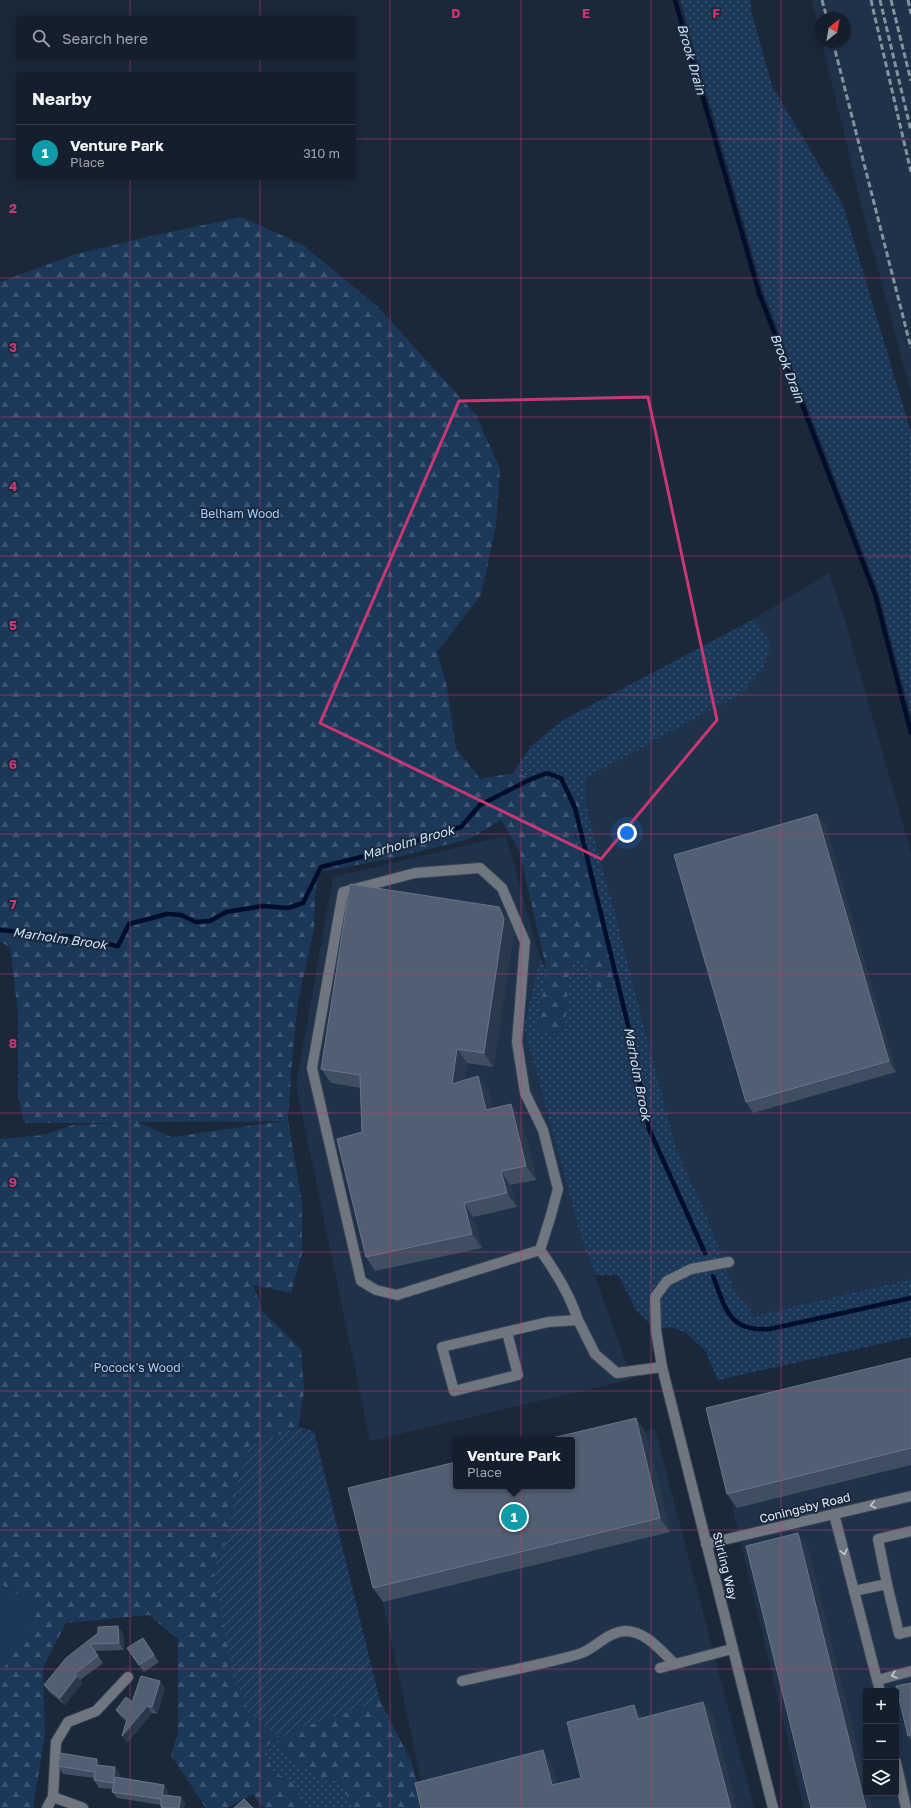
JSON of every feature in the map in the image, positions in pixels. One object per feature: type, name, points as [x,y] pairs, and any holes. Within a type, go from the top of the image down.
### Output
[{"type":"street","points":[[480,868],[502,888],[525,942],[517,1042],[525,1093],[543,1130],[558,1189],[552,1215],[540,1250],[397,1295],[376,1290],[361,1281],[312,1068],[343,892],[415,873],[480,868]]},
{"type":"street","points":[[540,1250],[552,1267],[570,1300],[595,1354],[617,1373],[662,1368]]},
{"type":"street","name":"Stirling Way","points":[[729,1262],[691,1269],[667,1281],[655,1297],[656,1330],[662,1368],[773,1808]]},
{"type":"street","points":[[507,1332],[518,1375],[454,1391],[442,1347],[548,1322],[578,1320]]},
{"type":"street","name":"Coningsby Road","points":[[706,1544],[911,1496]]},
{"type":"street","points":[[834,1514],[879,1688]]},
{"type":"street","points":[[911,1532],[878,1539],[899,1634],[911,1631]]},
{"type":"street","points":[[854,1591],[887,1584]]},
{"type":"street","points":[[462,1681],[580,1653],[612,1634],[625,1631],[639,1634],[656,1645],[675,1664]]},
{"type":"street","points":[[660,1668],[732,1648]]},
{"type":"street","points":[[878,1680],[911,1670]]},
{"type":"street","points":[[46,1808],[53,1797],[56,1742],[68,1722],[96,1711],[128,1678]]},
{"type":"street","points":[[899,1776],[906,1808]]},
{"type":"street","points":[[53,1797],[83,1808]]},
{"type":"highlighted area","points":[[648,397],[717,720],[601,859],[320,723],[459,401]]},
{"type":"shaded area","points":[[812,0],[911,0],[911,393],[865,220],[823,48],[851,48],[851,12],[815,12]]},
{"type":"shaded area","points":[[829,573],[845,621],[911,852],[911,1279],[755,1316],[733,1288],[709,1222],[675,1145],[610,895],[584,804],[586,778],[744,692],[760,629],[754,619]]},
{"type":"shaded area","points":[[506,836],[540,958],[524,1028],[583,1243],[632,1379],[370,1441],[296,1085],[333,877]]},
{"type":"shaded area","points":[[911,1363],[911,1808],[804,1808],[710,1413]]},
{"type":"shaded area","points":[[655,1429],[754,1808],[427,1808],[383,1602],[358,1502],[453,1486],[453,1489],[575,1489],[575,1448]]},
{"type":"green space","points":[[680,0],[751,0],[751,10],[772,86],[843,205],[911,432],[911,716],[878,591],[763,291]]},
{"type":"green space","name":"Belham Wood","points":[[241,217],[303,245],[377,306],[476,415],[500,469],[496,526],[481,595],[437,652],[446,682],[456,748],[480,779],[513,773],[558,783],[584,804],[574,834],[606,927],[613,988],[593,989],[586,961],[573,961],[568,984],[565,1026],[552,1036],[537,1029],[547,971],[519,850],[501,820],[469,839],[389,859],[320,872],[315,894],[314,929],[298,1001],[288,1121],[302,1203],[302,1253],[291,1293],[253,1285],[263,1312],[301,1349],[304,1391],[298,1427],[250,1446],[238,1478],[227,1538],[213,1571],[219,1599],[280,1738],[303,1727],[380,1701],[411,1761],[425,1808],[354,1808],[338,1780],[322,1778],[287,1757],[277,1739],[262,1749],[274,1772],[292,1782],[306,1808],[264,1808],[253,1794],[227,1808],[206,1808],[171,1755],[178,1733],[178,1639],[149,1615],[66,1623],[43,1668],[45,1735],[33,1808],[0,1808],[0,1674],[40,1608],[0,1584],[0,1139],[43,1135],[73,1125],[121,1123],[24,1123],[18,1095],[18,1013],[10,947],[0,942],[0,282],[76,254]],"holes":[[[284,1121],[171,1137],[138,1122]]]},
{"type":"green space","points":[[754,619],[771,645],[764,666],[744,692],[586,778],[585,804],[675,1145],[709,1222],[733,1288],[755,1316],[911,1279],[911,1337],[718,1380],[705,1350],[686,1333],[671,1327],[656,1330],[637,1311],[618,1275],[595,1275],[583,1243],[524,1028],[540,958],[547,971],[537,1029],[565,1026],[568,984],[573,961],[586,960],[612,988],[606,927],[558,783],[513,773],[531,746],[563,720]]},
{"type":"green space","points":[[298,1427],[314,1431],[380,1701],[303,1727],[280,1738],[250,1714],[234,1678],[213,1571],[227,1538],[238,1478],[250,1446]]},
{"type":"green space","points":[[0,1584],[40,1608],[0,1674]]},
{"type":"green space","points":[[277,1739],[287,1757],[322,1778],[338,1780],[354,1808],[306,1808],[292,1783],[274,1772],[261,1749]]},
{"type":"building","points":[[817,814],[889,1061],[746,1102],[674,855]]},
{"type":"building","points":[[350,884],[499,907],[504,919],[484,1053],[457,1049],[452,1084],[478,1076],[486,1110],[511,1104],[526,1166],[501,1171],[507,1193],[464,1203],[472,1234],[366,1257],[337,1139],[362,1132],[360,1075],[321,1069]]},
{"type":"building","points":[[911,1358],[911,1448],[727,1494],[706,1408]]},
{"type":"building","points":[[636,1418],[660,1518],[373,1588],[348,1488],[453,1463],[453,1489],[575,1489],[575,1437],[557,1437]]},
{"type":"building","points":[[798,1533],[866,1808],[811,1808],[746,1546]]},
{"type":"building","points":[[118,1626],[119,1643],[90,1644],[98,1656],[74,1674],[77,1676],[60,1698],[44,1685],[66,1658],[98,1633],[98,1627]]},
{"type":"building","points":[[143,1638],[154,1655],[139,1665],[127,1648]]},
{"type":"building","points":[[141,1676],[160,1681],[152,1707],[147,1706],[122,1736],[127,1719],[116,1710],[126,1697],[132,1702]]},
{"type":"building","points":[[911,1683],[911,1735],[908,1736],[899,1698],[899,1688],[896,1688],[896,1686]]},
{"type":"building","points":[[703,1702],[731,1808],[421,1808],[415,1783],[543,1750],[552,1785],[581,1778],[567,1722],[634,1705],[638,1719]]},
{"type":"building","points":[[60,1753],[97,1759],[96,1765],[115,1767],[113,1783],[94,1780],[95,1772],[58,1766]]},
{"type":"building","points":[[115,1777],[164,1785],[162,1795],[181,1797],[179,1808],[161,1807],[161,1799],[112,1792]]},
{"type":"building","points":[[244,1799],[253,1808],[234,1808]]},
{"type":"waterway","name":"Brook Drain","points":[[675,0],[759,293],[875,594],[911,733]]},
{"type":"waterway","name":"Marholm Brook","points":[[0,930],[71,937],[118,946],[129,924],[167,914],[181,915],[196,922],[210,921],[226,912],[263,906],[288,908],[303,903],[321,867],[365,856],[461,827],[480,805],[529,780],[547,773],[561,778],[575,808],[629,1029],[649,1129],[705,1253]]},
{"type":"waterway","name":"Marholm Brook","points":[[713,1276],[726,1309],[731,1316],[737,1323],[756,1329],[770,1329],[911,1298]]},
{"type":"railway","points":[[822,0],[825,12]]},
{"type":"railway","points":[[871,0],[911,172]]},
{"type":"railway","points":[[880,0],[911,131]]},
{"type":"railway","points":[[891,0],[911,81]]},
{"type":"railway","points":[[908,0],[911,14]]},
{"type":"railway","points":[[835,48],[911,348]]},
{"type":"place","name":"Venture Park","points":[[514,1517]]},
{"type":"park label","name":"Pocock's Wood","points":[[137,1368]]}]
